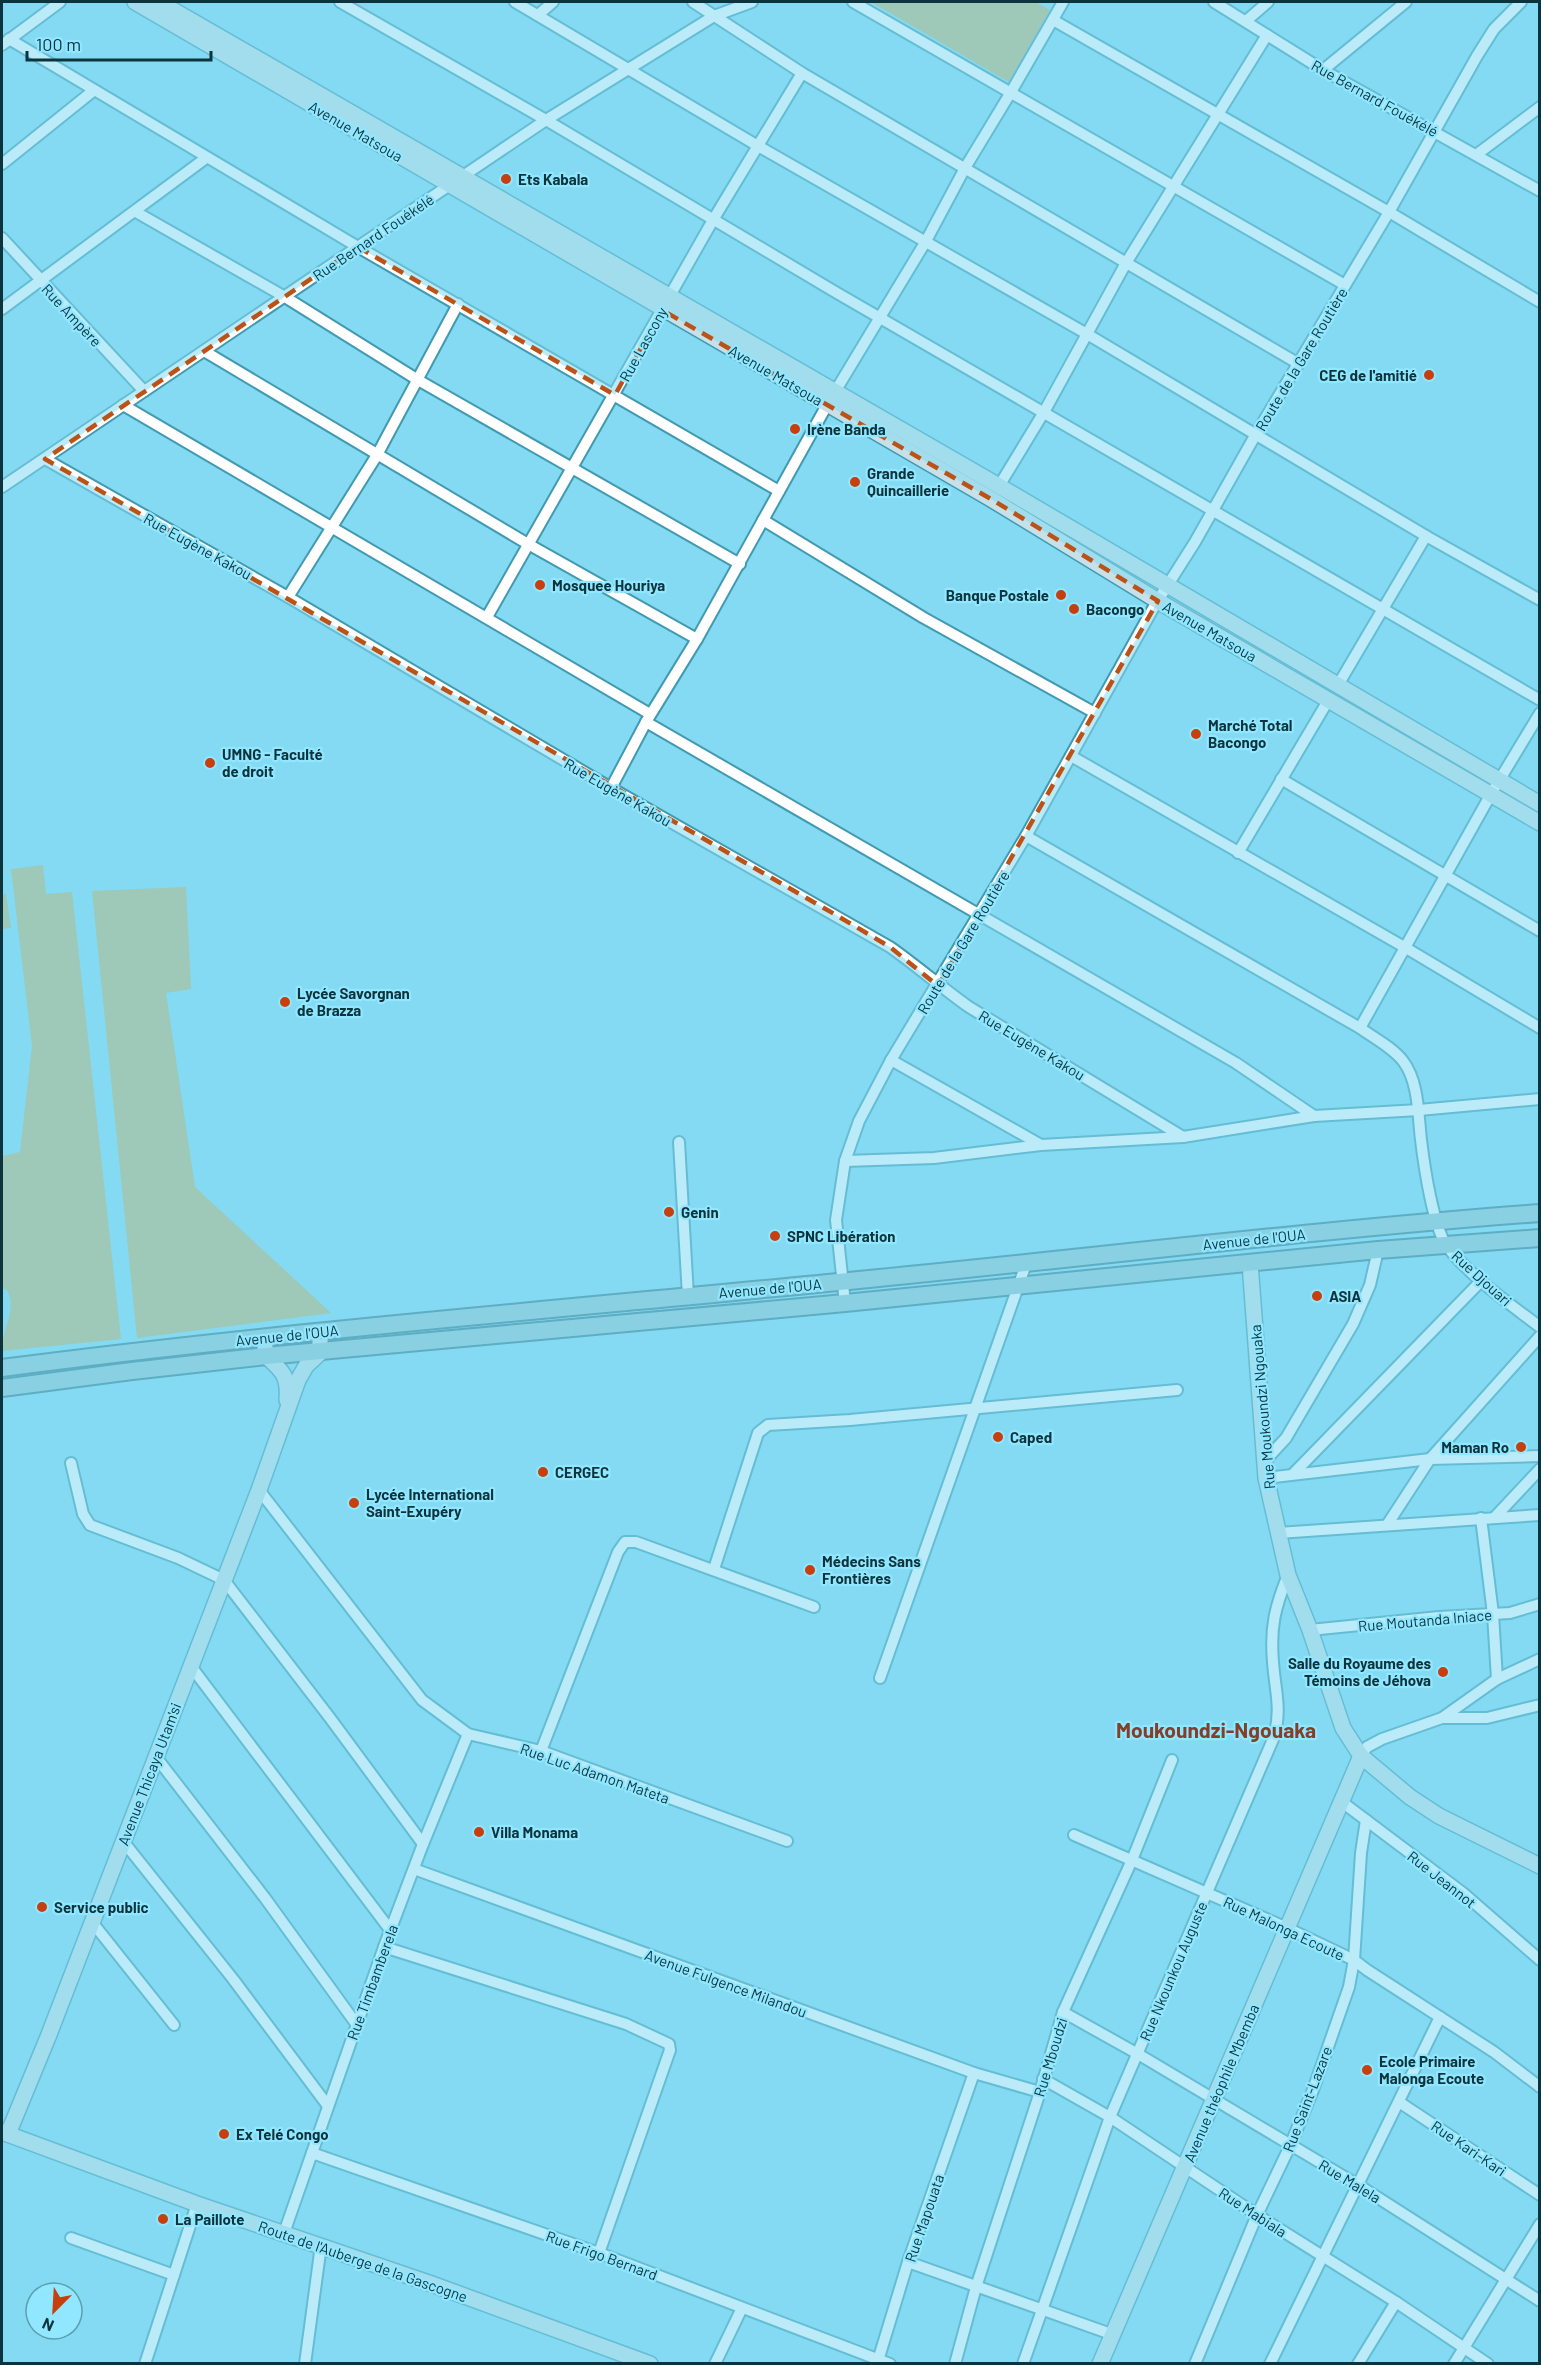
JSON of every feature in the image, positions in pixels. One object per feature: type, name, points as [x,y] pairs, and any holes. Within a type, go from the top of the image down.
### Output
[{"type":"main road","name":"Avenue de l'OUA","points":[[2,1368],[320,1332],[1026,1264],[1239,1239],[1539,1213]]},
{"type":"main road","name":"Avenue de l'OUA","points":[[2,1388],[266,1356],[320,1353],[845,1303],[1378,1250],[1539,1238]]},
{"type":"street","points":[[60,2],[5,42],[779,491]]},
{"type":"street","name":"Avenue Matsoua","points":[[135,2],[456,181]]},
{"type":"street","name":"Avenue Matsoua","points":[[159,2],[456,181],[666,303],[831,398],[999,486],[1338,685],[1395,719],[1495,788],[1539,822]]},
{"type":"street","points":[[340,2],[1539,700]]},
{"type":"street","points":[[515,2],[758,146],[1087,334],[1426,536],[1539,600]]},
{"type":"street","points":[[538,15],[553,2]]},
{"type":"street","points":[[694,2],[802,73],[1299,364]]},
{"type":"street","name":"Rue Bernard Fouékélé","points":[[2,485],[45,459],[626,68],[714,15],[752,2]]},
{"type":"street","points":[[853,2],[1345,285]]},
{"type":"street","points":[[611,788],[648,718],[740,564],[831,398],[926,241],[965,168],[1063,2]]},
{"type":"street","name":"Rue Bernard Fouékélé","points":[[1214,2],[1323,70],[1539,191]]},
{"type":"street","points":[[1246,21],[1268,2]]},
{"type":"street","points":[[1323,70],[1406,2]]},
{"type":"street","name":"Route de la Gare Routière","points":[[845,1303],[836,1220],[845,1161],[859,1121],[891,1060],[938,986],[1026,836],[1158,601],[1389,213],[1494,29],[1521,2]]},
{"type":"street","points":[[1053,20],[1539,302]]},
{"type":"street","points":[[999,486],[1044,411],[1126,263],[1267,35]]},
{"type":"street","name":"Rue Lascony","points":[[487,617],[713,220],[802,73]]},
{"type":"street","points":[[2,164],[93,91]]},
{"type":"street","points":[[1476,155],[1539,107]]},
{"type":"street","points":[[2,309],[206,158]]},
{"type":"street","points":[[136,212],[285,297],[418,380],[740,564]]},
{"type":"street","name":"Rue Ampère","points":[[2,238],[144,391]]},
{"type":"street","points":[[288,597],[377,455],[458,304]]},
{"type":"street","points":[[204,351],[528,544],[697,639]]},
{"type":"street","name":"Avenue Matsoua","points":[[831,398],[1158,601],[1386,732],[1495,788],[1539,804]]},
{"type":"street","points":[[123,405],[487,617],[648,718],[979,916],[1236,1064],[1314,1116]]},
{"type":"street","name":"Rue Eugène Kakou","points":[[45,459],[288,597],[611,788],[890,947],[922,970],[938,986],[1183,1137]]},
{"type":"street","points":[[763,520],[924,618],[1095,712]]},
{"type":"street","points":[[1338,685],[1426,536]]},
{"type":"street","points":[[1238,853],[1329,699]]},
{"type":"street","points":[[1360,1028],[1539,713]]},
{"type":"street","points":[[1386,732],[1395,719]]},
{"type":"street","points":[[1071,756],[1406,948],[1539,1028]]},
{"type":"street","points":[[1281,779],[1539,931]]},
{"type":"street","name":"Rue Djouari","points":[[1026,836],[1360,1028],[1389,1048],[1404,1062],[1419,1110],[1421,1143],[1437,1221],[1446,1245],[1481,1281],[1539,1327]]},
{"type":"street","points":[[891,1060],[1041,1145]]},
{"type":"street","points":[[845,1161],[934,1158],[1041,1145],[1183,1137],[1314,1116],[1419,1110],[1539,1099]]},
{"type":"street","points":[[679,1142],[688,1296]]},
{"type":"street","points":[[1378,1250],[1370,1285],[1353,1324],[1265,1470],[1294,1473],[1430,1459],[1539,1456]]},
{"type":"street","name":"Rue Moukoundzi Ngouaka","points":[[1250,1263],[1265,1470],[1288,1575],[1310,1630],[1343,1728],[1360,1756],[1402,1791],[1439,1816],[1539,1866]]},
{"type":"street","points":[[880,1678],[1026,1264]]},
{"type":"street","points":[[1294,1473],[1481,1281]]},
{"type":"street","points":[[320,1332],[320,1353]]},
{"type":"street","points":[[1387,1525],[1430,1459],[1539,1336]]},
{"type":"street","points":[[264,1338],[266,1356]]},
{"type":"street","name":"Avenue Thicaya Utam'si","points":[[5,2133],[92,1922],[259,1490],[298,1380],[306,1366],[320,1353]]},
{"type":"street","name":"Avenue Thicaya Utam'si","points":[[266,1356],[281,1369],[289,1384],[286,1412]]},
{"type":"street","points":[[714,1569],[758,1433],[764,1426],[1177,1390]]},
{"type":"street","points":[[71,1463],[83,1514],[90,1525],[178,1558],[224,1580],[423,1844]]},
{"type":"street","points":[[1495,1517],[1539,1469]]},
{"type":"street","name":"Rue Luc Adamon Mateta","points":[[259,1490],[416,1693],[468,1734],[541,1751],[787,1841]]},
{"type":"street","points":[[1278,1533],[1539,1515]]},
{"type":"street","points":[[1482,1518],[1493,1614],[1497,1679]]},
{"type":"street","points":[[541,1751],[618,1552],[625,1542],[636,1542],[814,1607]]},
{"type":"street","name":"Rue Nkounkou Auguste","points":[[1023,2364],[1110,2117],[1205,1892],[1274,1737],[1280,1708],[1273,1661],[1274,1613],[1288,1575]]},
{"type":"street","name":"Rue Moutanda Iniace","points":[[1310,1630],[1510,1613],[1539,1604]]},
{"type":"street","points":[[1360,1756],[1367,1748],[1382,1739],[1442,1718],[1497,1679],[1539,1659]]},
{"type":"street","points":[[190,1665],[391,1932]]},
{"type":"street","points":[[1442,1718],[1487,1718],[1539,1705]]},
{"type":"street","name":"Rue Timbamberela","points":[[284,2233],[384,1947],[468,1734]]},
{"type":"street","points":[[156,1756],[265,1898],[357,2025]]},
{"type":"street","name":"Avenue théophile Mbemba","points":[[1100,2364],[1360,1756]]},
{"type":"street","name":"Rue Mboudzi","points":[[955,2364],[976,2286],[1064,2012],[1132,1860],[1172,1760]]},
{"type":"street","name":"Rue Jeannot","points":[[1342,1802],[1463,1893],[1539,1960]]},
{"type":"street","name":"Rue Saint-Lazare","points":[[1195,2364],[1257,2215],[1290,2146],[1313,2090],[1349,1987],[1354,1960],[1361,1853],[1366,1820]]},
{"type":"street","name":"Rue Malonga Ecoute","points":[[1074,1835],[1287,1928],[1354,1960],[1367,1971],[1494,2052],[1539,2087]]},
{"type":"street","points":[[123,1841],[233,1979],[328,2106]]},
{"type":"street","name":"Avenue Fulgence Milandou","points":[[414,1869],[974,2073],[1040,2092]]},
{"type":"street","points":[[92,1922],[174,2025]]},
{"type":"street","points":[[384,1947],[626,2024],[669,2044],[670,2050],[598,2253]]},
{"type":"street","name":"Rue Malela","points":[[1064,2012],[1358,2185],[1539,2301]]},
{"type":"street","points":[[1270,2364],[1440,2018]]},
{"type":"street","name":"Rue Mapouata","points":[[877,2362],[974,2073]]},
{"type":"street","name":"Rue Mabiala","points":[[1043,2079],[1110,2117],[1488,2364]]},
{"type":"street","name":"Rue Kari-Kari","points":[[1399,2102],[1539,2195]]},
{"type":"street","name":"Route de l'Auberge de la Gascogne","points":[[5,2133],[197,2204],[321,2245],[650,2364]]},
{"type":"street","name":"Rue Frigo Bernard","points":[[312,2153],[598,2253],[877,2362],[890,2364]]},
{"type":"street","points":[[145,2364],[197,2204]]},
{"type":"street","points":[[1454,2364],[1539,2224]]},
{"type":"street","points":[[71,2238],[174,2275]]},
{"type":"street","points":[[305,2364],[321,2245]]},
{"type":"street","points":[[909,2262],[1111,2334]]},
{"type":"street","points":[[1358,2364],[1396,2302]]},
{"type":"street","points":[[715,2364],[742,2308]]},
{"type":"highlighted area","points":[[358,247],[615,395],[662,310],[991,499],[1158,601],[938,986],[890,947],[836,915],[45,459]]},
{"type":"shaded area","points":[[871,2],[1035,2],[1050,10],[1009,82]]},
{"type":"shaded area","points":[[43,865],[46,894],[72,892],[121,1339],[2,1351],[11,1305],[7,1290],[2,1288],[2,1156],[20,1152],[32,1046],[11,869]]},
{"type":"shaded area","points":[[186,887],[191,989],[166,993],[195,1187],[331,1313],[137,1338],[92,891]]},
{"type":"shaded area","points":[[2,894],[6,894],[11,928],[2,929]]},
{"type":"place","name":"Ets Kabala","points":[[506,179]]},
{"type":"place","name":"CEG de l'amitié","points":[[1429,375]]},
{"type":"place","name":"Irène Banda","points":[[795,429]]},
{"type":"place","name":"Grande Quincaillerie","points":[[855,482]]},
{"type":"place","name":"Mosquee Houriya","points":[[540,585]]},
{"type":"place","name":"Banque Postale","points":[[1061,595]]},
{"type":"place","name":"Bacongo","points":[[1074,609]]},
{"type":"place","name":"Marché Total Bacongo","points":[[1196,734]]},
{"type":"place","name":"UMNG - Faculté de droit","points":[[210,763]]},
{"type":"place","name":"Lycée Savorgnan de Brazza","points":[[285,1002]]},
{"type":"place","name":"Genin","points":[[669,1212]]},
{"type":"place","name":"SPNC Libération","points":[[775,1236]]},
{"type":"place","name":"ASIA","points":[[1317,1296]]},
{"type":"place","name":"Caped","points":[[998,1437]]},
{"type":"place","name":"Maman Ro","points":[[1521,1447]]},
{"type":"place","name":"CERGEC","points":[[543,1472]]},
{"type":"place","name":"Lycée International Saint-Exupéry","points":[[354,1503]]},
{"type":"place","name":"Médecins Sans Frontières","points":[[810,1570]]},
{"type":"place","name":"Salle du Royaume des Témoins de Jéhova","points":[[1443,1672]]},
{"type":"place","name":"Villa Monama","points":[[479,1832]]},
{"type":"place","name":"Service public","points":[[42,1907]]},
{"type":"place","name":"Ecole Primaire Malonga Ecoute","points":[[1367,2070]]},
{"type":"place","name":"Ex Telé Congo","points":[[224,2134]]},
{"type":"place","name":"La Paillote","points":[[163,2219]]},
{"type":"district","name":"Moukoundzi-Ngouaka","points":[[1216,1729]]}]
